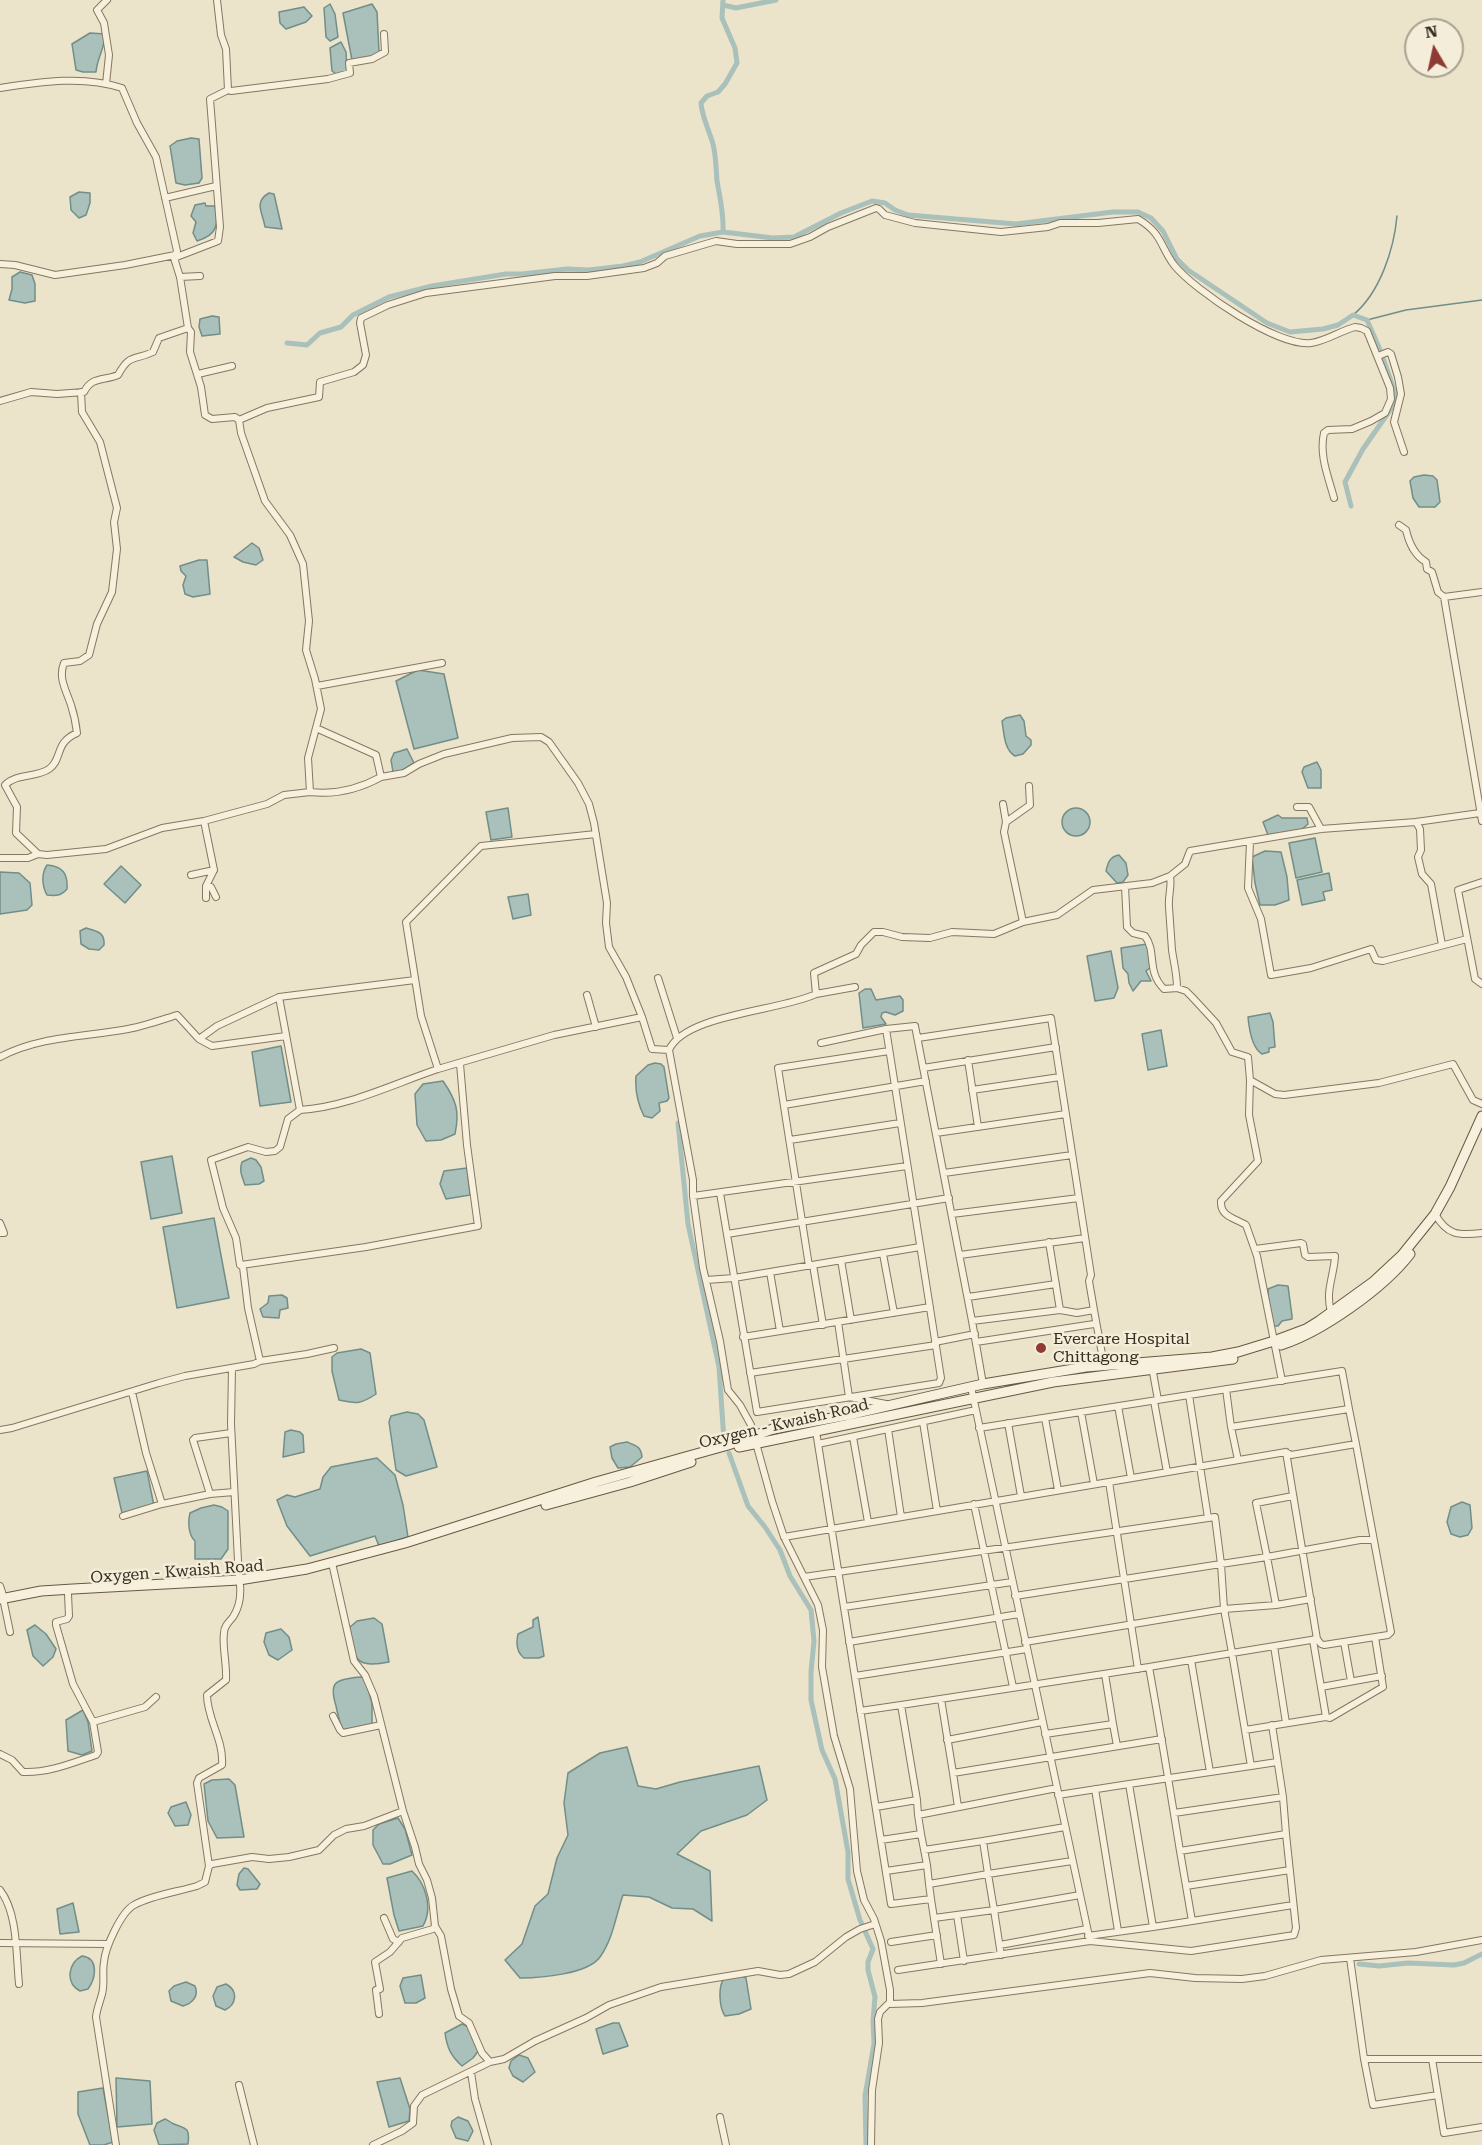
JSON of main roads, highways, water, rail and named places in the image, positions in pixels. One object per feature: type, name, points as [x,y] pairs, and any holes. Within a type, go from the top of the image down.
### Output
[{"type":"main road","name":"Oxygen - Kwaish Road","points":[[1275,1344],[1306,1329],[1388,1269],[1436,1216],[1482,1116]]},
{"type":"main road","name":"Oxygen - Kwaish Road","points":[[2,1601],[68,1594],[239,1583],[333,1566],[630,1482],[756,1440],[773,1429],[891,1405],[1212,1357],[1275,1344],[1314,1332],[1382,1282],[1408,1257],[1456,1185],[1482,1127]]},
{"type":"main road","name":"Oxygen - Kwaish Road","points":[[333,1566],[596,1482],[729,1446],[816,1431],[972,1392],[983,1384],[1104,1365],[1152,1365]]},
{"type":"main road","name":"Oxygen - Kwaish Road","points":[[2,1601],[41,1591],[239,1583]]},
{"type":"water","points":[[330,4],[335,14],[338,37],[330,41],[326,37],[324,8]]},
{"type":"water","points":[[372,4],[377,12],[379,52],[370,57],[352,60],[343,13]]},
{"type":"water","points":[[304,7],[312,16],[306,22],[286,29],[280,23],[279,12]]},
{"type":"water","points":[[90,33],[105,34],[105,39],[96,72],[83,72],[76,70],[72,44]]},
{"type":"water","points":[[341,42],[346,52],[347,72],[336,74],[332,71],[330,48]]},
{"type":"water","points":[[199,139],[202,178],[199,183],[185,185],[176,183],[170,146],[177,141]]},
{"type":"water","points":[[79,192],[90,193],[90,203],[86,215],[79,218],[71,210],[70,197]]},
{"type":"water","points":[[269,193],[274,194],[282,229],[265,227],[260,204],[264,196]]},
{"type":"water","points":[[205,203],[206,206],[215,206],[216,224],[209,236],[197,241],[193,233],[196,222],[191,216],[195,205]]},
{"type":"water","points":[[20,272],[32,275],[35,284],[35,301],[25,303],[9,300],[12,277]]},
{"type":"water","points":[[219,317],[220,334],[202,336],[199,327],[200,319]]},
{"type":"water","points":[[1433,476],[1437,480],[1440,502],[1435,507],[1419,507],[1413,498],[1410,481],[1414,477]]},
{"type":"water","points":[[252,543],[259,548],[263,560],[256,565],[234,557]]},
{"type":"water","points":[[207,560],[210,594],[193,597],[185,594],[183,585],[186,576],[180,566]]},
{"type":"water","points":[[418,670],[444,674],[458,738],[414,749],[396,681]]},
{"type":"water","points":[[1020,715],[1031,745],[1023,754],[1015,756],[1007,745],[1002,721]]},
{"type":"water","points":[[407,749],[414,763],[398,773],[393,772],[391,760],[394,753]]},
{"type":"water","points":[[1317,762],[1321,770],[1321,788],[1308,788],[1302,772],[1304,767]]},
{"type":"water","points":[[508,808],[512,837],[491,840],[486,812]]},
{"type":"water","points":[[1076,808],[1086,812],[1090,822],[1086,832],[1076,836],[1066,832],[1062,822],[1066,812]]},
{"type":"water","points":[[1278,815],[1282,818],[1307,818],[1308,824],[1301,830],[1268,835],[1263,822]]},
{"type":"water","points":[[1315,838],[1322,872],[1296,878],[1289,843]]},
{"type":"water","points":[[1265,851],[1281,852],[1287,877],[1289,900],[1275,905],[1260,905],[1255,883],[1252,857]]},
{"type":"water","points":[[1119,855],[1126,863],[1128,875],[1123,882],[1117,883],[1106,871],[1111,859]]},
{"type":"water","points":[[47,865],[61,869],[67,879],[67,889],[60,894],[47,895],[45,891],[43,876]]},
{"type":"water","points":[[121,866],[141,885],[125,903],[104,884]]},
{"type":"water","points":[[0,872],[19,873],[30,883],[32,905],[27,910],[0,914]]},
{"type":"water","points":[[1329,873],[1332,890],[1323,892],[1325,900],[1302,905],[1297,880]]},
{"type":"water","points":[[528,894],[531,915],[513,919],[508,897]]},
{"type":"water","points":[[86,928],[102,935],[104,945],[99,950],[89,949],[81,944],[80,931]]},
{"type":"water","points":[[1147,944],[1151,967],[1146,971],[1151,981],[1141,981],[1133,991],[1128,974],[1123,968],[1121,948]]},
{"type":"water","points":[[1111,951],[1118,988],[1114,998],[1095,1001],[1087,956]]},
{"type":"water","points":[[865,989],[871,989],[876,1000],[900,996],[903,1000],[903,1011],[895,1015],[882,1013],[881,1017],[886,1024],[863,1028],[859,993]]},
{"type":"water","points":[[1270,1013],[1275,1047],[1269,1048],[1269,1052],[1262,1054],[1253,1043],[1248,1017]]},
{"type":"water","points":[[1161,1030],[1167,1066],[1148,1070],[1142,1034]]},
{"type":"water","points":[[281,1046],[291,1102],[260,1106],[252,1052]]},
{"type":"water","points":[[655,1063],[664,1067],[669,1098],[659,1103],[660,1111],[652,1118],[644,1116],[642,1111],[636,1076],[648,1065]]},
{"type":"water","points":[[443,1081],[456,1106],[455,1134],[441,1140],[426,1141],[417,1125],[415,1094],[423,1084]]},
{"type":"water","points":[[172,1156],[182,1213],[151,1219],[141,1162]]},
{"type":"water","points":[[251,1158],[256,1160],[261,1167],[264,1181],[259,1184],[245,1185],[241,1165],[242,1162]]},
{"type":"water","points":[[467,1168],[470,1195],[446,1199],[440,1184],[444,1171]]},
{"type":"water","points":[[214,1218],[229,1298],[177,1308],[163,1227]]},
{"type":"water","points":[[1278,1285],[1288,1286],[1292,1319],[1273,1326],[1268,1304],[1268,1289]]},
{"type":"water","points":[[282,1295],[287,1298],[288,1308],[280,1310],[279,1318],[263,1317],[260,1309],[268,1303],[269,1296]]},
{"type":"water","points":[[361,1349],[370,1353],[376,1394],[359,1402],[339,1400],[332,1371],[332,1357],[337,1353]]},
{"type":"water","points":[[407,1412],[418,1414],[424,1420],[437,1467],[406,1476],[396,1470],[389,1422],[391,1416]]},
{"type":"water","points":[[291,1430],[303,1435],[304,1452],[283,1457],[285,1432]]},
{"type":"water","points":[[627,1442],[638,1447],[642,1457],[630,1467],[618,1468],[612,1458],[610,1447]]},
{"type":"water","points":[[377,1458],[395,1475],[408,1537],[379,1546],[375,1536],[310,1556],[287,1526],[277,1500],[287,1495],[295,1497],[320,1489],[323,1477],[331,1467]]},
{"type":"water","points":[[147,1471],[154,1506],[122,1513],[114,1478]]},
{"type":"water","points":[[1462,1502],[1470,1505],[1472,1528],[1468,1535],[1460,1537],[1451,1534],[1447,1522],[1451,1507]]},
{"type":"water","points":[[214,1505],[228,1511],[228,1549],[221,1559],[195,1559],[195,1541],[189,1528],[190,1513]]},
{"type":"water","points":[[538,1617],[544,1656],[524,1658],[517,1647],[518,1634],[533,1627],[533,1620]]},
{"type":"water","points":[[374,1618],[382,1624],[389,1662],[369,1664],[358,1659],[355,1654],[349,1628],[357,1621]]},
{"type":"water","points":[[35,1625],[46,1634],[56,1649],[53,1657],[43,1666],[33,1656],[27,1630]]},
{"type":"water","points":[[281,1629],[289,1637],[292,1650],[278,1660],[269,1655],[264,1642],[266,1633]]},
{"type":"water","points":[[365,1678],[372,1703],[372,1724],[343,1730],[334,1697],[334,1686],[345,1679]]},
{"type":"water","points":[[83,1710],[88,1722],[92,1751],[82,1755],[68,1751],[66,1720]]},
{"type":"water","points":[[627,1747],[638,1786],[656,1789],[759,1766],[767,1800],[747,1815],[701,1831],[677,1854],[710,1871],[712,1921],[693,1909],[672,1908],[649,1897],[623,1895],[608,1943],[594,1963],[563,1974],[520,1978],[505,1960],[522,1944],[535,1906],[548,1894],[557,1858],[568,1835],[564,1803],[568,1773],[600,1753]]},
{"type":"water","points":[[229,1779],[235,1785],[244,1837],[217,1838],[208,1821],[204,1784],[212,1780]]},
{"type":"water","points":[[186,1802],[191,1815],[188,1825],[175,1826],[168,1813],[171,1807]]},
{"type":"water","points":[[398,1818],[405,1829],[412,1855],[390,1864],[383,1864],[373,1845],[373,1830],[379,1824]]},
{"type":"water","points":[[244,1868],[248,1869],[260,1884],[257,1889],[240,1890],[237,1885],[239,1874]]},
{"type":"water","points":[[412,1871],[417,1876],[427,1897],[426,1919],[423,1926],[399,1931],[387,1878]]},
{"type":"water","points":[[73,1903],[79,1932],[60,1934],[57,1909]]},
{"type":"water","points":[[82,1956],[91,1960],[94,1974],[88,1989],[80,1991],[72,1983],[70,1973],[74,1963]]},
{"type":"water","points":[[421,1975],[425,1998],[416,2003],[405,2003],[400,1986],[403,1978]]},
{"type":"water","points":[[742,1976],[746,1978],[751,2009],[725,2016],[721,2008],[720,1997],[722,1982],[724,1978]]},
{"type":"water","points":[[186,1982],[195,1986],[194,1999],[183,2006],[171,2001],[169,1991],[174,1986]]},
{"type":"water","points":[[226,1984],[233,1990],[234,2001],[225,2010],[216,2006],[213,1996],[217,1987]]},
{"type":"water","points":[[619,2023],[628,2046],[603,2054],[596,2029]]},
{"type":"water","points":[[462,2024],[469,2027],[479,2050],[462,2066],[450,2051],[445,2033]]},
{"type":"water","points":[[519,2055],[528,2058],[535,2072],[523,2082],[513,2076],[509,2068],[511,2061]]},
{"type":"water","points":[[116,2078],[150,2081],[152,2124],[117,2127]]},
{"type":"water","points":[[400,2078],[410,2109],[409,2121],[389,2127],[377,2082]]},
{"type":"water","points":[[103,2088],[113,2142],[104,2145],[90,2145],[78,2114],[78,2092]]},
{"type":"water","points":[[458,2117],[468,2121],[473,2131],[468,2141],[456,2138],[451,2126],[452,2121]]},
{"type":"water","points":[[165,2119],[187,2130],[188,2144],[159,2145],[154,2130],[157,2123]]},
{"type":"waterway","points":[[723,0],[722,18],[735,48],[737,63],[718,92],[707,96],[701,103],[714,149],[723,232]]},
{"type":"waterway","points":[[723,5],[736,8],[776,0]]},
{"type":"waterway","points":[[287,343],[307,345],[320,333],[341,327],[353,315],[389,297],[432,286],[506,274],[623,266],[640,262],[700,236],[723,232],[773,238],[794,237],[841,213],[872,201],[885,203],[908,215],[1016,224],[1113,212],[1138,212],[1151,218],[1163,231],[1177,259],[1188,270],[1267,323],[1290,332],[1338,325],[1353,315],[1367,320],[1395,393],[1393,406],[1363,449],[1345,482],[1351,506]]},
{"type":"waterway","points":[[1353,315],[1371,295],[1384,270],[1393,242],[1397,216]]},
{"type":"waterway","points":[[1367,320],[1406,310],[1482,300]]},
{"type":"waterway","points":[[678,1123],[688,1224],[719,1367],[724,1441]]},
{"type":"waterway","points":[[729,1453],[748,1506],[780,1550],[790,1576],[811,1610],[814,1641],[811,1700],[822,1750],[835,1779],[848,1852],[848,1879],[860,1920],[873,1949],[868,1962],[875,1997],[874,2044],[865,2096],[866,2145]]},
{"type":"waterway","points":[[1359,1964],[1454,1965],[1482,1954]]},
{"type":"place","name":"Evercare Hospital Chittagong","points":[[1041,1348]]}]
